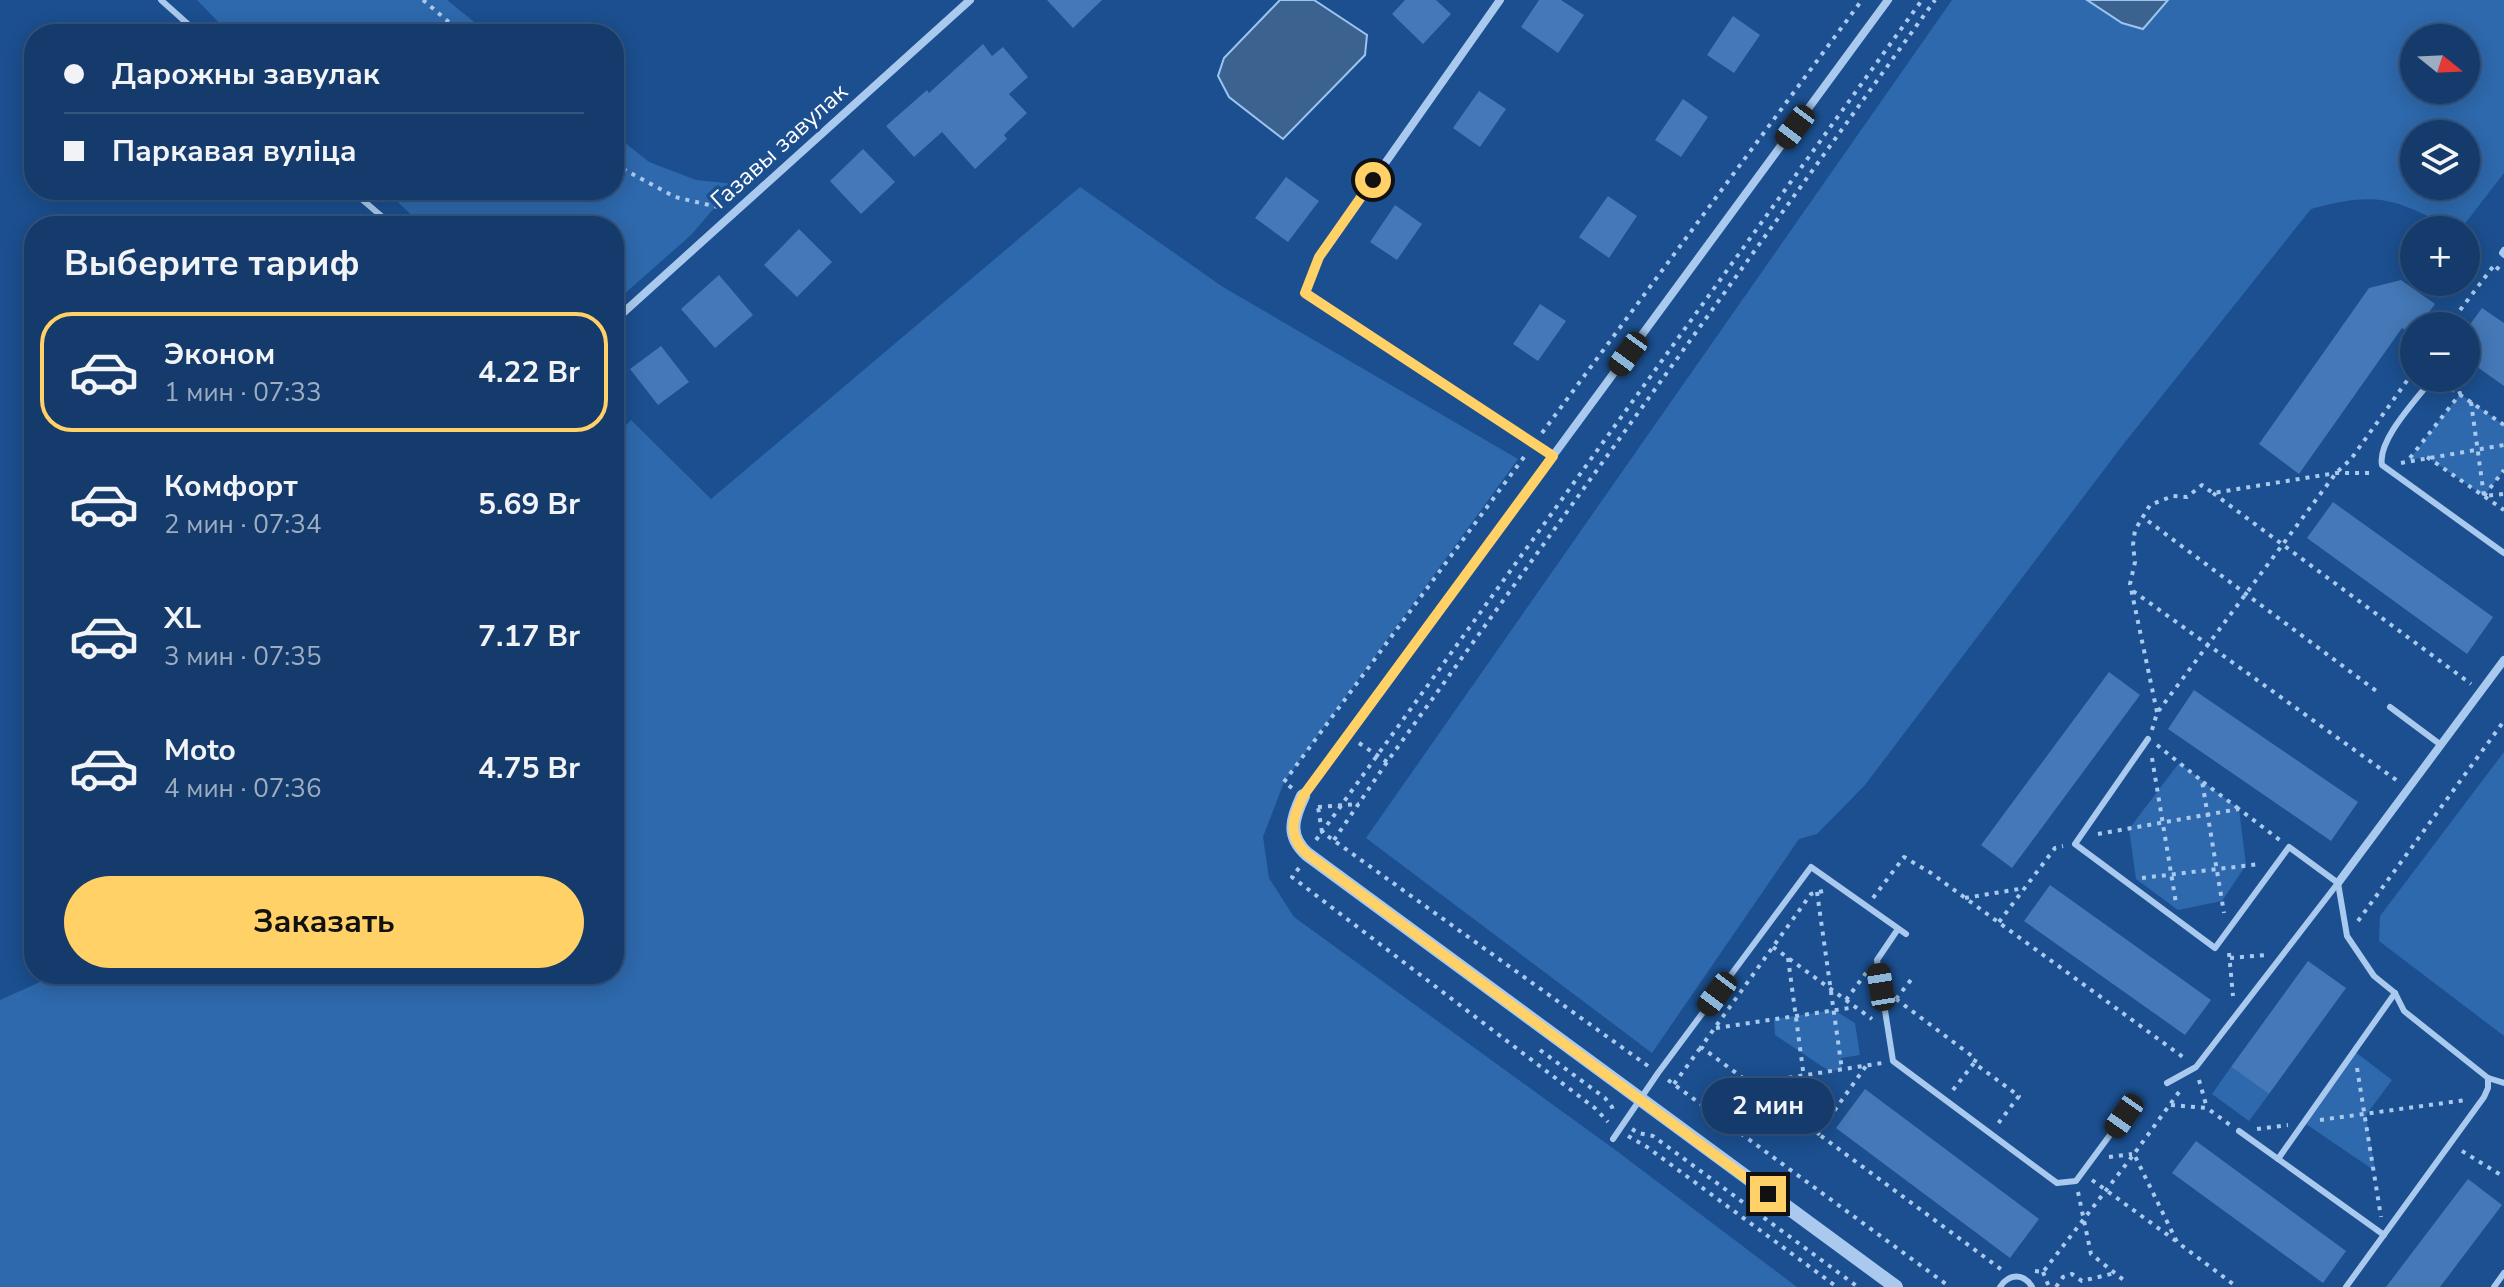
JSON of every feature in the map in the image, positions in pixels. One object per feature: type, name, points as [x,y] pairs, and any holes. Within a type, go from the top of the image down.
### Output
[{"type":"street","name":"Газавы завулак","points":[[624,312],[970,0]]},
{"type":"street","points":[[1319,257],[1500,0]]},
{"type":"street","points":[[1888,0],[1303,796],[1292,826],[1300,848],[1896,1287]]},
{"type":"street","points":[[2338,883],[2504,660]]},
{"type":"lane","points":[[161,0],[188,24]]},
{"type":"lane","points":[[363,200],[381,216]]},
{"type":"lane","points":[[1319,257],[1305,293],[1553,456]]},
{"type":"lane","points":[[2423,392],[2387,439],[2380,455],[2382,465],[2504,553]]},
{"type":"lane","points":[[2390,707],[2441,745]]},
{"type":"lane","points":[[2148,739],[2078,840],[2123,880],[2215,948],[2289,847],[2338,883],[2347,936],[2374,976],[2395,993],[2404,1011],[2488,1078],[2504,1083]]},
{"type":"lane","points":[[1613,1139],[1658,1073],[1811,867],[1906,934]]},
{"type":"lane","points":[[2167,1083],[2196,1067],[2338,883]]},
{"type":"lane","points":[[1898,929],[1877,960],[1893,1061],[2057,1183],[2076,1181],[2124,1116]]},
{"type":"lane","points":[[2278,1159],[2395,993]]},
{"type":"lane","points":[[2346,1287],[2484,1097],[2488,1078]]},
{"type":"lane","points":[[2239,1131],[2384,1235]]},
{"type":"lane","points":[[2494,1287],[2504,1273]]},
{"type":"lane","points":[[1992,1278],[2000,1286],[2015,1276],[2026,1279],[2032,1287]]},
{"type":"path","points":[[423,0],[451,24]]},
{"type":"path","points":[[1284,782],[1862,0]]},
{"type":"path","points":[[1922,0],[1322,832],[1674,1084],[1950,1287]]},
{"type":"path","points":[[1334,840],[1935,0]]},
{"type":"path","points":[[624,169],[675,197],[737,211]]},
{"type":"path","points":[[2459,312],[2503,253]]},
{"type":"path","points":[[2494,266],[2504,273]]},
{"type":"path","points":[[2180,922],[2148,739],[2157,713],[2400,391]]},
{"type":"path","points":[[2457,392],[2504,425]]},
{"type":"path","points":[[2409,460],[2460,394]]},
{"type":"path","points":[[2471,402],[2484,496]]},
{"type":"path","points":[[2386,469],[2409,460],[2504,445]]},
{"type":"path","points":[[2427,457],[2504,510]]},
{"type":"path","points":[[2484,496],[2504,470]]},
{"type":"path","points":[[2213,493],[2336,473],[2372,473],[2382,480]]},
{"type":"path","points":[[2157,713],[2130,584],[2135,562],[2135,530],[2150,505],[2173,496],[2187,497],[2202,485],[2471,684]]},
{"type":"path","points":[[2484,496],[2504,494]]},
{"type":"path","points":[[2148,521],[2379,693]]},
{"type":"path","points":[[2131,589],[2399,782]]},
{"type":"path","points":[[2347,936],[2504,721]]},
{"type":"path","points":[[1349,735],[1387,762]]},
{"type":"path","points":[[2148,739],[2289,847]]},
{"type":"path","points":[[2202,781],[2227,932],[2235,1016]]},
{"type":"path","points":[[1318,807],[1359,804]]},
{"type":"path","points":[[1999,922],[2055,848],[2078,840],[2239,809]]},
{"type":"path","points":[[1866,906],[1904,857],[1999,922],[2196,1067],[2207,1108]]},
{"type":"path","points":[[2123,880],[2278,861]]},
{"type":"path","points":[[1299,867],[1292,877],[1596,1109],[1837,1287]]},
{"type":"path","points":[[1965,898],[2025,888]]},
{"type":"path","points":[[1674,1084],[1811,894],[1826,890]]},
{"type":"path","points":[[1817,892],[1842,1070]]},
{"type":"path","points":[[1773,947],[1887,1030]]},
{"type":"path","points":[[2215,948],[2229,958],[2272,955]]},
{"type":"path","points":[[1788,958],[1811,1130]]},
{"type":"path","points":[[1846,1000],[1877,960]]},
{"type":"path","points":[[1885,1014],[1914,976]]},
{"type":"path","points":[[1896,999],[1976,1059],[1946,1100]]},
{"type":"path","points":[[1715,1028],[1856,1007]]},
{"type":"path","points":[[1529,1041],[1605,1098],[1621,1126],[1653,1136],[1858,1287]]},
{"type":"path","points":[[1701,1047],[2000,1269],[2015,1270]]},
{"type":"path","points":[[2354,1051],[2384,1235]]},
{"type":"path","points":[[1749,1084],[1893,1061]]},
{"type":"path","points":[[1974,1063],[2019,1096],[1991,1134]]},
{"type":"path","points":[[1817,1135],[1866,1066]]},
{"type":"path","points":[[2043,1272],[2179,1092]]},
{"type":"path","points":[[2171,1105],[2207,1108],[2239,1131],[2484,1097]]},
{"type":"path","points":[[2450,1144],[2504,1177]]},
{"type":"path","points":[[2093,1160],[2134,1154]]},
{"type":"path","points":[[2134,1154],[2177,1242]]},
{"type":"path","points":[[2084,1173],[2237,1287]]},
{"type":"path","points":[[2076,1181],[2091,1254],[2126,1282]]},
{"type":"path","points":[[2029,1271],[2043,1272]]},
{"type":"path","points":[[2043,1272],[2049,1287]]},
{"type":"path","points":[[2082,1281],[2115,1273]]},
{"type":"path","points":[[2056,1287],[2063,1277],[2072,1274],[2090,1287]]},
{"type":"shaded area","points":[[197,0],[447,0],[477,24],[220,24]]},
{"type":"shaded area","points":[[1280,0],[1314,0],[1367,35],[1365,55],[1283,139],[1229,97],[1218,76],[1224,58]]},
{"type":"shaded area","points":[[1952,0],[2504,0],[2504,173],[2471,216],[2426,216],[2400,205],[2370,199],[2311,209],[2122,446],[1865,785],[1817,834],[1799,839],[1652,1053],[1366,838]]},
{"type":"shaded area","points":[[2087,0],[2168,0],[2143,29],[2122,23]]},
{"type":"shaded area","points":[[624,142],[649,162],[696,180],[735,184],[691,235],[624,294],[624,216],[412,216],[396,200],[624,200]]},
{"type":"shaded area","points":[[1080,187],[1223,287],[1518,459],[1284,782],[1263,837],[1269,878],[1294,917],[1614,1149],[1797,1287],[0,1287],[0,1000],[36,984],[624,984],[624,427],[631,420],[711,499]]},
{"type":"shaded area","points":[[2460,394],[2504,425],[2504,470],[2484,496],[2427,457],[2409,460]]},
{"type":"shaded area","points":[[2504,752],[2504,1036],[2379,941],[2380,916]]},
{"type":"shaded area","points":[[2179,763],[2239,809],[2246,865],[2222,901],[2178,910],[2136,879],[2129,829]]},
{"type":"shaded area","points":[[1834,1010],[1855,1023],[1860,1055],[1841,1058],[1842,1070],[1829,1071],[1775,1035],[1774,1019]]},
{"type":"shaded area","points":[[2354,1051],[2392,1080],[2366,1115],[2375,1171],[2303,1122]]},
{"type":"shaded area","points":[[2231,1067],[2269,1094],[2249,1121],[2212,1094]]},
{"type":"building","points":[[1047,0],[1102,0],[1073,28]]},
{"type":"building","points":[[1405,0],[1436,0],[1451,14],[1423,44],[1392,14]]},
{"type":"building","points":[[1539,0],[1561,0],[1584,15],[1558,53],[1521,27]]},
{"type":"building","points":[[1733,16],[1760,35],[1734,73],[1707,55]]},
{"type":"building","points":[[983,44],[992,56],[1003,47],[1028,77],[1009,94],[1027,113],[1004,135],[1007,139],[975,169],[942,132],[914,157],[886,126],[927,90],[929,93]]},
{"type":"building","points":[[1479,91],[1506,109],[1480,147],[1453,128]]},
{"type":"building","points":[[1683,99],[1708,117],[1681,157],[1655,140]]},
{"type":"building","points":[[863,149],[895,182],[861,214],[830,181]]},
{"type":"building","points":[[1286,177],[1319,201],[1288,242],[1255,218]]},
{"type":"building","points":[[1608,196],[1637,216],[1609,258],[1579,237]]},
{"type":"building","points":[[1395,205],[1422,224],[1397,260],[1370,242]]},
{"type":"building","points":[[799,229],[832,262],[797,297],[764,265]]},
{"type":"building","points":[[719,275],[753,315],[715,348],[681,309]]},
{"type":"building","points":[[2400,280],[2400,296],[2424,296],[2435,304],[2429,312],[2400,312],[2400,331],[2299,474],[2259,444],[2369,288]]},
{"type":"building","points":[[1540,304],[1566,321],[1538,361],[1513,344]]},
{"type":"building","points":[[2482,308],[2504,323],[2504,386],[2480,369],[2479,312]]},
{"type":"building","points":[[661,346],[689,382],[658,405],[630,369]]},
{"type":"building","points":[[2333,502],[2493,617],[2467,654],[2307,538]]},
{"type":"building","points":[[2109,672],[2140,695],[2012,868],[1981,845]]},
{"type":"building","points":[[2194,690],[2358,802],[2331,841],[2168,729]]},
{"type":"building","points":[[2050,885],[2211,1000],[2185,1035],[2024,921]]},
{"type":"building","points":[[2308,961],[2346,988],[2269,1094],[2231,1067]]},
{"type":"building","points":[[1865,1089],[2039,1219],[2010,1258],[1836,1128]]},
{"type":"building","points":[[2196,1141],[2346,1251],[2323,1283],[2172,1173]]},
{"type":"building","points":[[2468,1179],[2502,1205],[2440,1287],[2386,1287]]},
{"type":"route","points":[[1373,180],[1319,257],[1305,293],[1553,456],[1303,796],[1295,812],[1292,826],[1294,838],[1307,854],[1768,1194]]}]
